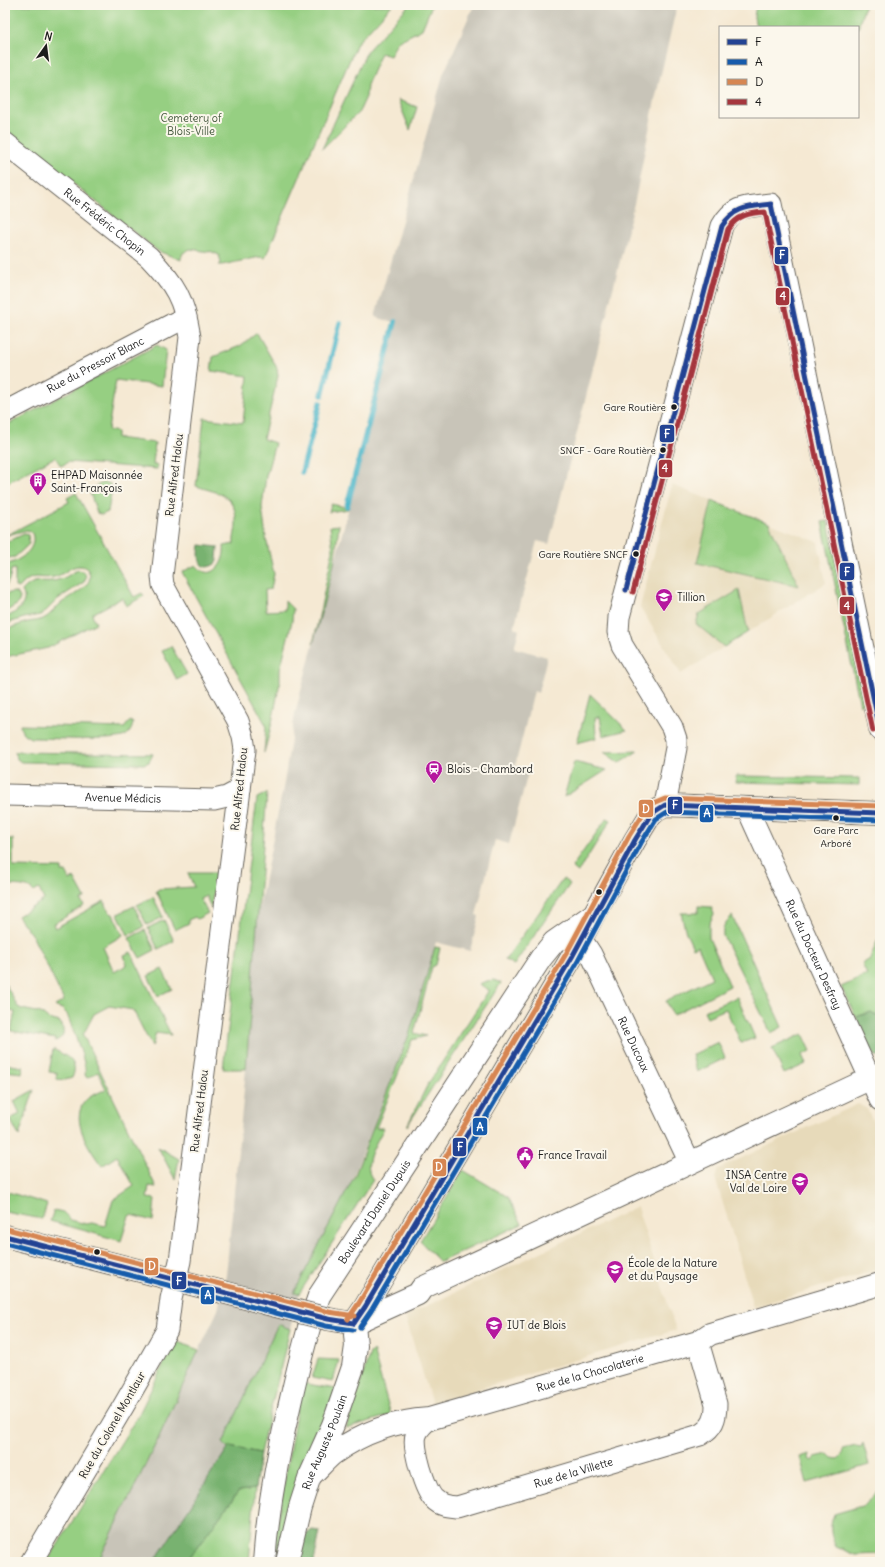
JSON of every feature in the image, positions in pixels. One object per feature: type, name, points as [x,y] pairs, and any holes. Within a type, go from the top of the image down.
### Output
[{"type":"main road","points":[[665,805],[880,813]]},
{"type":"main road","name":"Boulevard Daniel Dupuis","points":[[264,1562],[272,1490],[282,1439],[309,1325],[319,1296],[520,987],[554,942],[578,933],[594,914],[651,814],[665,805]]},
{"type":"main road","points":[[354,1323],[366,1307],[572,957],[578,933]]},
{"type":"main road","points":[[5,1236],[328,1319],[354,1323],[418,1294],[422,1288],[875,1076]]},
{"type":"main road","name":"Rue de la Chocolaterie","points":[[310,1476],[334,1453],[365,1435],[409,1420],[429,1419],[698,1342],[710,1334],[880,1284]]},
{"type":"main road","name":"Rue Auguste Poulain","points":[[287,1562],[300,1507],[310,1476],[333,1425],[353,1366],[356,1346],[354,1323]]},
{"type":"street","name":"Rue Frédéric Chopin","points":[[5,142],[149,257],[166,275],[178,294],[186,317]]},
{"type":"street","points":[[665,805],[676,748],[676,740],[672,727],[622,645],[618,632],[619,617],[722,226],[728,215],[738,209],[771,204],[880,730]]},
{"type":"street","name":"Rue du Pressoir Blanc","points":[[5,412],[186,317]]},
{"type":"street","name":"Rue Alfred Halou","points":[[176,1280],[180,1261],[245,750],[238,721],[166,593],[163,585],[162,576],[190,337],[186,317]]},
{"type":"street","name":"Avenue Médicis","points":[[5,795],[214,800],[227,797],[240,790]]},
{"type":"street","name":"Rue du Docteur Desfray","points":[[747,808],[875,1076],[880,1100]]},
{"type":"street","name":"Rue Ducoux","points":[[578,933],[591,954],[690,1163]]},
{"type":"street","name":"Rue du Colonel Montlaur","points":[[31,1562],[117,1418],[166,1330],[176,1280]]},
{"type":"street","name":"Rue de la Villette","points":[[429,1419],[420,1426],[415,1436],[415,1446],[426,1487],[434,1499],[444,1506],[457,1507],[700,1435],[709,1429],[716,1414],[716,1404],[698,1342]]},
{"type":"shaded area","points":[[474,5],[677,5],[655,100],[636,195],[549,544],[537,541],[514,628],[519,630],[514,648],[547,657],[538,693],[534,691],[515,766],[529,769],[509,844],[495,840],[476,915],[479,916],[470,951],[436,942],[410,1032],[349,1187],[357,1206],[299,1294],[264,1430],[260,1453],[230,1447],[228,1448],[154,1562],[98,1562],[158,1439],[218,1310],[226,1275],[246,1069],[257,918],[284,783],[295,714],[397,323],[375,317],[443,75]]},
{"type":"shaded area","points":[[672,485],[818,542],[826,583],[681,674],[640,607]]},
{"type":"shaded area","name":"INSA Centre Val de Loire","points":[[858,1104],[866,1107],[880,1136],[880,1269],[753,1307],[715,1178],[718,1169]]},
{"type":"shaded area","points":[[637,1207],[676,1330],[432,1403],[405,1316]]},
{"type":"green space","name":"Cemetery of Blois-Ville","points":[[5,5],[392,5],[357,43],[265,258],[260,257],[219,265],[221,263],[219,255],[210,251],[190,249],[183,253],[181,260],[158,251],[5,129]]},
{"type":"green space","points":[[409,5],[432,5],[422,29],[397,42],[390,56],[381,53],[367,85],[366,97],[359,112],[322,149],[367,51]]},
{"type":"green space","points":[[756,5],[865,5],[859,26],[756,26],[754,17]]},
{"type":"green space","points":[[398,100],[417,107],[410,130]]},
{"type":"green space","points":[[393,321],[397,322],[348,509],[329,512],[331,504],[345,507]]},
{"type":"green space","points":[[257,333],[277,368],[278,376],[263,439],[275,443],[266,476],[262,507],[266,538],[274,574],[271,589],[265,590],[266,611],[285,610],[285,601],[293,609],[292,621],[280,670],[280,682],[272,723],[264,753],[266,725],[182,572],[196,565],[202,570],[212,572],[223,559],[224,546],[234,544],[236,515],[234,507],[225,497],[196,486],[204,418],[243,423],[248,376],[211,371],[213,357],[240,346]]},
{"type":"green space","points":[[157,345],[166,350],[162,386],[116,380],[108,430],[117,432],[117,438],[155,443],[153,465],[157,465],[157,469],[68,462],[61,466],[55,457],[5,484],[5,426]]},
{"type":"green space","points":[[104,482],[110,484],[112,488],[108,512],[101,515],[97,513],[89,490]]},
{"type":"green space","points":[[76,493],[134,597],[142,593],[144,596],[126,606],[122,598],[92,614],[96,623],[48,648],[5,657],[5,630],[45,618],[50,615],[63,602],[86,585],[90,575],[84,567],[76,566],[54,577],[32,578],[19,588],[15,587],[15,569],[11,570],[10,578],[5,588],[5,565],[16,561],[26,554],[30,550],[33,539],[32,533],[27,530],[7,535],[69,502],[67,498]]},
{"type":"green space","points":[[712,501],[769,523],[799,586],[697,563]]},
{"type":"green space","points":[[828,521],[865,701],[860,705],[822,522]]},
{"type":"green space","points":[[339,525],[334,564],[313,644],[333,550],[330,526]]},
{"type":"green space","points":[[24,534],[28,535],[29,544],[15,557],[8,558],[5,543]]},
{"type":"green space","points":[[200,545],[218,547],[217,560],[215,564],[209,567],[202,565],[199,558]]},
{"type":"green space","points":[[78,570],[83,571],[85,574],[84,582],[58,599],[45,612],[40,615],[5,624],[5,618],[17,611],[23,604],[24,596],[22,591],[27,586],[36,582],[55,581]]},
{"type":"green space","points":[[739,590],[748,632],[724,647],[696,624],[699,614]]},
{"type":"green space","points":[[14,592],[18,594],[20,598],[18,604],[5,612],[5,594]]},
{"type":"green space","points":[[171,646],[187,674],[177,680],[162,651]]},
{"type":"green space","points":[[590,694],[627,730],[603,736],[600,717],[595,717],[596,738],[577,743]]},
{"type":"green space","points":[[130,721],[133,725],[127,735],[119,738],[108,739],[32,738],[24,734],[20,725],[124,728]]},
{"type":"green space","points":[[638,751],[619,763],[604,752]]},
{"type":"green space","points":[[15,752],[153,754],[149,762],[144,764],[21,762],[17,759]]},
{"type":"green space","points":[[574,762],[607,770],[564,797]]},
{"type":"green space","points":[[736,776],[859,778],[859,785],[735,782]]},
{"type":"green space","points":[[267,793],[246,1069],[223,1069],[257,798]]},
{"type":"green space","points":[[607,818],[611,820],[578,872],[572,867]]},
{"type":"green space","points":[[5,839],[13,839],[13,867],[62,868],[62,872],[66,872],[70,880],[74,878],[85,898],[81,900],[84,906],[53,924],[55,928],[104,901],[110,913],[113,914],[123,935],[103,947],[114,972],[127,965],[124,955],[131,952],[171,1035],[156,1033],[152,1047],[133,1010],[109,1006],[94,1014],[83,1035],[156,1187],[149,1186],[147,1198],[155,1199],[153,1221],[131,1215],[129,1216],[121,1241],[50,1221],[54,1210],[63,1212],[71,1220],[86,1224],[92,1223],[105,1226],[113,1200],[134,1186],[117,1156],[102,1166],[92,1152],[83,1135],[79,1117],[85,1101],[106,1089],[98,1072],[87,1078],[85,1075],[82,1054],[67,1014],[62,1009],[55,1006],[64,1001],[33,937],[18,916],[44,900],[39,889],[34,892],[28,887],[5,884]]},
{"type":"green space","points":[[188,873],[216,873],[211,908],[206,896],[200,899],[208,913],[197,919],[195,917],[188,920],[189,923],[175,930],[156,891],[159,889],[194,887]]},
{"type":"green space","points":[[563,879],[570,884],[514,965],[505,960]]},
{"type":"green space","points":[[153,897],[163,917],[147,925],[137,905]]},
{"type":"green space","points":[[134,906],[144,927],[128,935],[118,914]]},
{"type":"green space","points":[[698,906],[711,907],[714,914],[709,924],[709,938],[730,986],[673,1015],[666,1001],[712,978],[698,946],[693,948],[686,933],[681,913],[698,913]]},
{"type":"green space","points":[[732,916],[782,1027],[771,1033],[723,936],[724,925]]},
{"type":"green space","points":[[164,920],[174,941],[158,949],[148,928]]},
{"type":"green space","points":[[145,930],[155,950],[140,958],[129,938]]},
{"type":"green space","points":[[880,934],[880,1018],[871,1012],[856,1017],[841,987],[867,975],[862,964],[870,959]]},
{"type":"green space","points":[[435,947],[440,948],[436,965],[432,967],[414,1033],[426,1036],[412,1040],[376,1128],[384,1128],[369,1160],[369,1172],[373,1180],[299,1294],[294,1293],[355,1175],[410,1032]]},
{"type":"green space","points":[[162,969],[172,989],[158,996],[148,976]]},
{"type":"green space","points":[[494,980],[501,983],[407,1126],[428,1084],[489,990],[479,984]]},
{"type":"green space","points":[[6,985],[18,1007],[41,1013],[48,1019],[60,1022],[63,1029],[61,1038],[55,1041],[55,1039],[11,1031],[15,1012],[5,1010]]},
{"type":"green space","points":[[737,997],[755,1038],[741,1043],[726,1009],[707,1017],[704,1011]]},
{"type":"green space","points":[[871,1012],[880,1018],[880,1057],[873,1055],[856,1017]]},
{"type":"green space","points":[[803,1034],[811,1051],[802,1055],[806,1064],[784,1074],[772,1048]]},
{"type":"green space","points":[[718,1042],[725,1058],[697,1072],[692,1055]]},
{"type":"green space","points":[[53,1049],[67,1057],[73,1063],[74,1072],[72,1078],[65,1080],[56,1079],[57,1073],[49,1072]]},
{"type":"green space","points":[[5,1064],[23,1067],[22,1073],[5,1071]]},
{"type":"green space","points":[[34,1090],[19,1136],[10,1119],[20,1114],[14,1101]]},
{"type":"green space","points":[[158,1147],[179,1159],[175,1179]]},
{"type":"green space","points":[[463,1170],[508,1197],[522,1224],[440,1262],[420,1241]]},
{"type":"green space","points":[[8,1192],[47,1204],[42,1219],[5,1212],[5,1200]]},
{"type":"green space","points":[[278,1324],[290,1329],[260,1453],[230,1447],[228,1448],[223,1443]]},
{"type":"green space","points":[[175,1341],[199,1350],[158,1439],[98,1562],[47,1562],[139,1414]]},
{"type":"green space","points":[[373,1350],[391,1415],[346,1428],[370,1353]]},
{"type":"green space","points":[[318,1359],[339,1360],[333,1382],[312,1378]]},
{"type":"green space","points":[[301,1383],[336,1389],[278,1562],[271,1562]]},
{"type":"green space","points":[[863,1443],[869,1465],[807,1483],[800,1457],[810,1454],[809,1459],[812,1461],[815,1457],[828,1454],[832,1458],[838,1459],[842,1455],[843,1449],[856,1446],[861,1447]]},
{"type":"green space","points":[[230,1447],[260,1453],[255,1489],[239,1491],[186,1562],[154,1562],[228,1448]]},
{"type":"green space","points":[[255,1489],[249,1562],[186,1562],[239,1491]]},
{"type":"green space","points":[[880,1489],[880,1554],[856,1555],[836,1547],[831,1531],[831,1523],[834,1514],[865,1505]]},
{"type":"green space","points":[[312,1530],[320,1531],[314,1562],[299,1562],[304,1536]]},
{"type":"waterway","points":[[347,506],[395,322]]},
{"type":"waterway","points":[[322,395],[340,323]]},
{"type":"waterway","points":[[302,472],[320,403]]},
{"type":"transit line","name":"F","points":[[626,590],[722,226],[727,219],[737,211],[749,207],[771,204],[880,730]]},
{"type":"transit line","name":"4","points":[[633,592],[728,229],[732,224],[744,216],[765,212],[873,731]]},
{"type":"transit line","name":"D","points":[[348,1319],[359,1303],[566,954],[629,836],[646,809],[653,803],[665,798],[880,806]]},
{"type":"transit line","name":"F","points":[[354,1323],[365,1307],[572,957],[635,840],[651,814],[665,805],[880,813]]},
{"type":"transit line","name":"A","points":[[360,1327],[371,1311],[578,961],[641,843],[656,819],[667,812],[880,820]]},
{"type":"transit line","name":"D","points":[[7,1229],[329,1312],[355,1316]]},
{"type":"transit line","name":"F","points":[[5,1236],[328,1319],[354,1323]]},
{"type":"transit line","name":"A","points":[[5,1243],[326,1326],[353,1330]]},
{"type":"place","name":"Gare Routière","points":[[674,407]]},
{"type":"place","name":"SNCF - Gare Routière","points":[[663,450]]},
{"type":"place","name":"EHPAD Maisonnée Saint-François","points":[[38,496]]},
{"type":"place","name":"Gare Routière SNCF","points":[[636,554]]},
{"type":"place","name":"Tillion","points":[[664,612]]},
{"type":"place","name":"Blois - Chambord","points":[[434,784]]},
{"type":"place","name":"Gare Parc Arboré","points":[[836,818]]},
{"type":"place","name":"France Travail","points":[[525,1170]]},
{"type":"place","name":"INSA Centre Val de Loire","points":[[800,1196]]},
{"type":"place","name":"École de la Nature et du Paysage","points":[[615,1284]]},
{"type":"place","name":"IUT de Blois","points":[[494,1340]]}]
